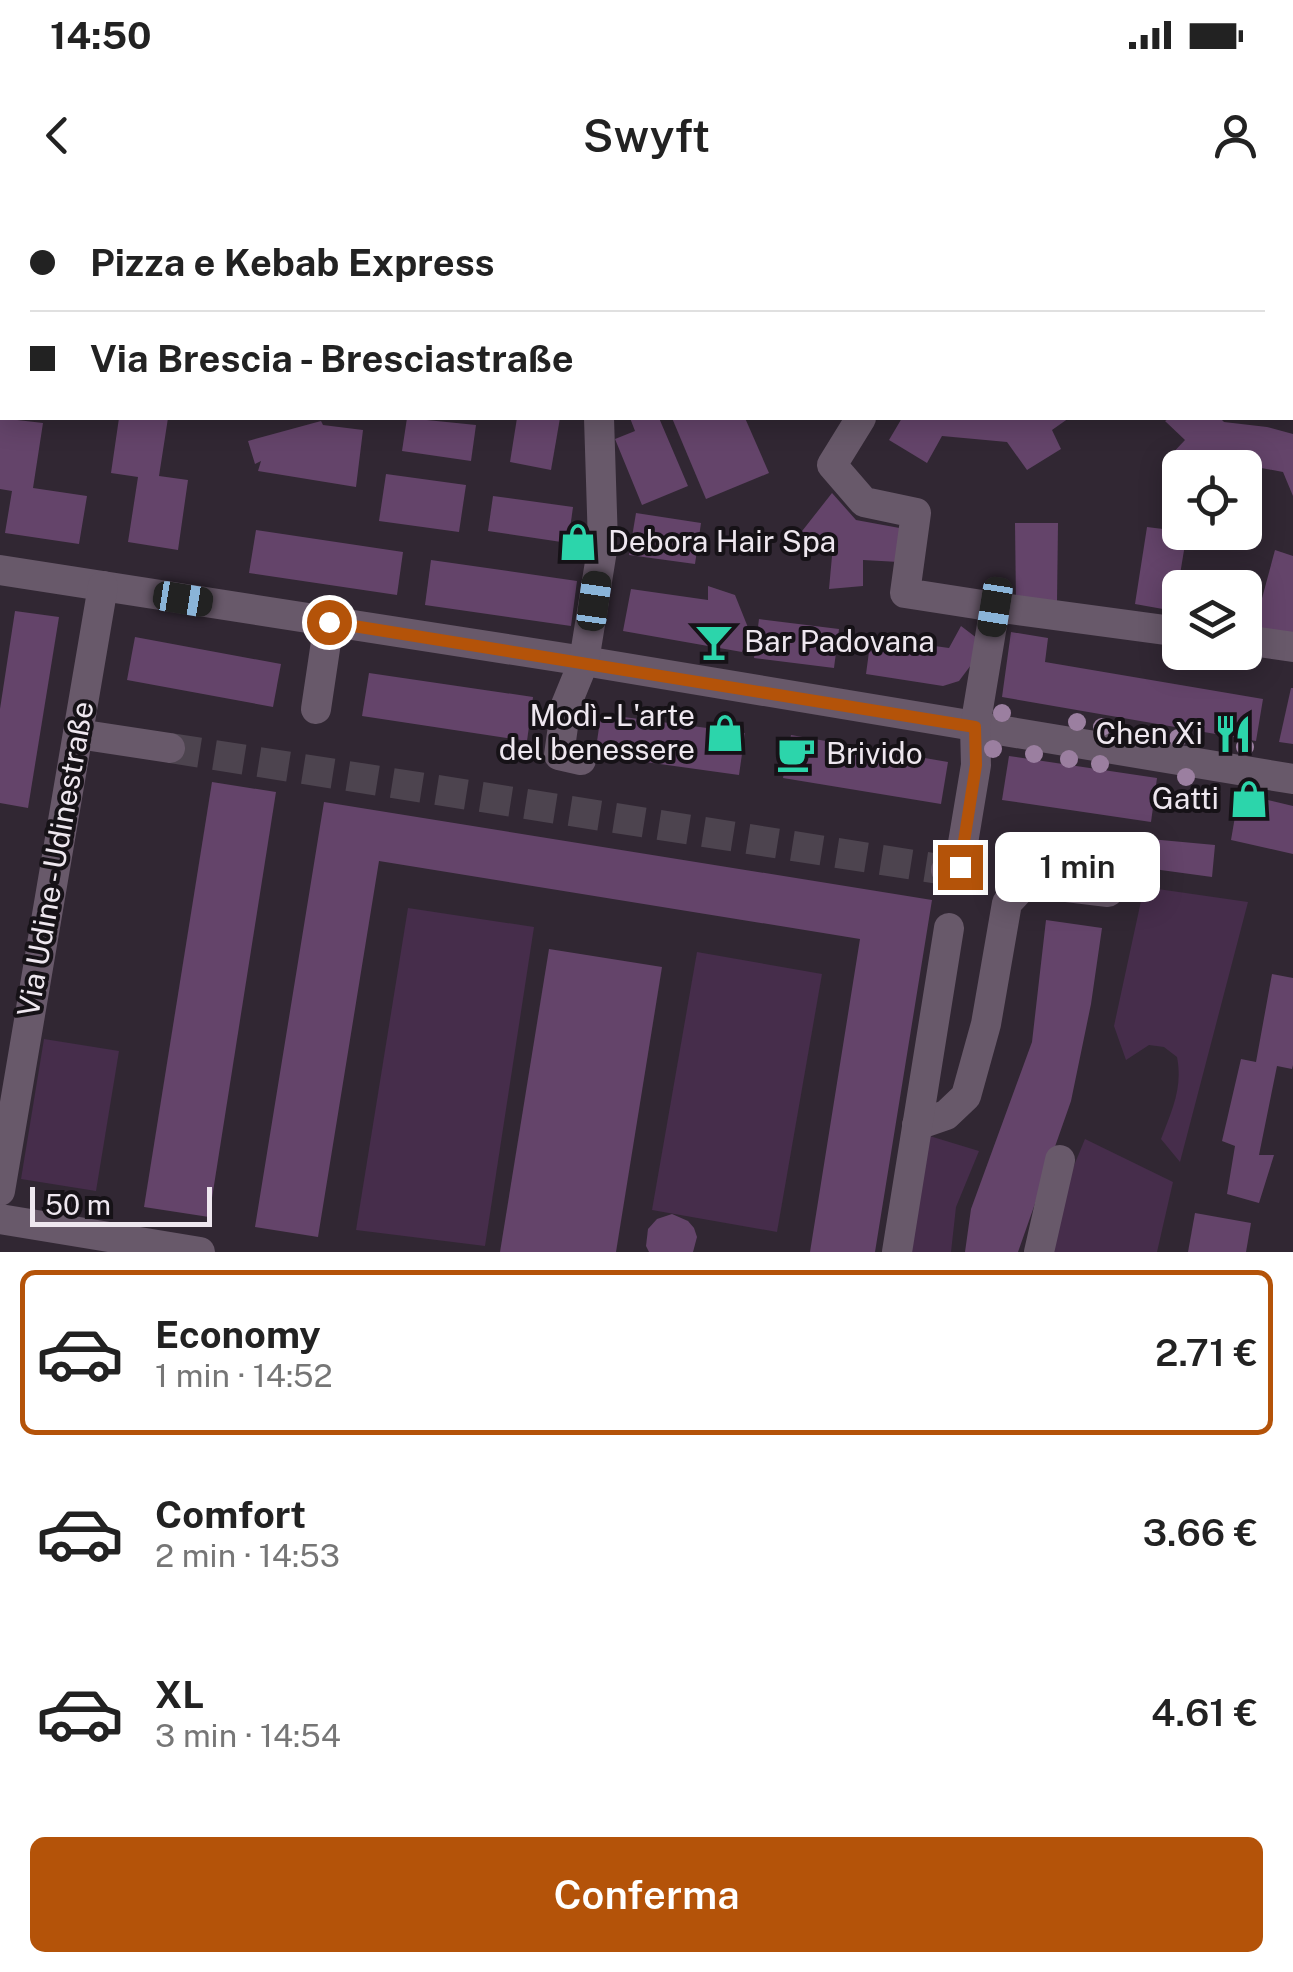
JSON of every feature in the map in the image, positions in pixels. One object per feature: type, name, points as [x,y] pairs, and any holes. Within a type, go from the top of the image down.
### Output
[{"type":"street","points":[[581,760],[559,755],[566,705],[584,662],[603,544],[599,420]]},
{"type":"street","points":[[860,420],[832,465],[864,502],[916,513],[906,593],[1162,630]]},
{"type":"street","points":[[0,570],[1293,779]]},
{"type":"street","name":"Via Udine - Udinestraße","points":[[0,1191],[103,586]]},
{"type":"street","points":[[953,868],[976,765],[975,727],[995,607]]},
{"type":"street","points":[[316,710],[329,622]]},
{"type":"street","points":[[1262,642],[1293,647]]},
{"type":"street","points":[[78,734],[170,748]]},
{"type":"street","points":[[917,1126],[946,1115],[966,1096],[986,1024],[1007,903],[1021,888],[1034,884],[1108,892]]},
{"type":"street","points":[[897,1252],[949,928]]},
{"type":"street","points":[[1039,1252],[1060,1160]]},
{"type":"street","points":[[0,1218],[199,1252]]},
{"type":"shaded area","points":[[1144,887],[1248,902],[1180,1162],[1161,1139],[1177,1089],[1177,1057],[1164,1047],[1149,1045],[1126,1060],[1114,1026]]},
{"type":"shaded area","points":[[408,908],[534,927],[485,1246],[356,1230]]},
{"type":"shaded area","points":[[697,952],[822,974],[777,1232],[652,1210]]},
{"type":"shaded area","points":[[44,1039],[119,1051],[96,1191],[21,1179]]},
{"type":"shaded area","points":[[923,1134],[979,1151],[956,1207],[951,1252],[907,1252]]},
{"type":"shaded area","points":[[1085,1139],[1173,1182],[1157,1252],[1049,1252],[1058,1204]]},
{"type":"building","points":[[0,420],[43,423],[33,488],[87,496],[79,544],[5,533],[12,491],[0,489]]},
{"type":"building","points":[[119,420],[168,420],[159,476],[188,480],[178,550],[128,542],[138,477],[111,473]]},
{"type":"building","points":[[407,420],[476,425],[471,461],[402,451]]},
{"type":"building","points":[[517,420],[560,420],[551,470],[510,462]]},
{"type":"building","points":[[631,420],[660,420],[688,486],[642,505],[615,439],[635,431]]},
{"type":"building","points":[[673,420],[746,420],[769,473],[706,499]]},
{"type":"building","points":[[901,420],[1066,420],[1052,430],[1061,449],[1027,470],[1007,442],[942,436],[927,463],[889,440]]},
{"type":"building","points":[[1222,420],[1293,434],[1293,496],[1283,472],[1262,468],[1262,450],[1176,450],[1185,440],[1165,421]]},
{"type":"building","points":[[321,421],[323,425],[363,430],[356,487],[258,471],[261,461],[255,464],[248,441]]},
{"type":"building","points":[[386,474],[466,485],[459,532],[379,521]]},
{"type":"building","points":[[832,493],[856,520],[905,529],[899,562],[863,560],[863,586],[829,589],[832,556],[799,535]]},
{"type":"building","points":[[493,496],[573,507],[568,543],[488,531]]},
{"type":"building","points":[[636,513],[701,523],[695,564],[629,555]]},
{"type":"building","points":[[1015,523],[1058,523],[1057,602],[1016,603]]},
{"type":"building","points":[[1147,527],[1162,529],[1162,550],[1184,550],[1181,570],[1162,570],[1162,609],[1135,604]]},
{"type":"building","points":[[256,530],[403,552],[397,595],[249,573]]},
{"type":"building","points":[[1275,550],[1293,556],[1293,638],[1262,630],[1262,598]]},
{"type":"building","points":[[431,560],[577,581],[571,626],[425,605]]},
{"type":"building","points":[[708,586],[735,595],[749,630],[742,652],[623,631],[631,589],[708,600]]},
{"type":"building","points":[[15,611],[59,617],[28,808],[0,803],[0,709]]},
{"type":"building","points":[[759,619],[839,629],[834,668],[754,658]]},
{"type":"building","points":[[961,626],[986,645],[959,681],[943,686],[866,674],[871,637],[949,648]]},
{"type":"building","points":[[1011,632],[1048,638],[1045,662],[1263,699],[1256,741],[1002,697]]},
{"type":"building","points":[[135,637],[281,664],[273,707],[127,680]]},
{"type":"building","points":[[369,673],[533,697],[527,741],[362,716]]},
{"type":"building","points":[[1293,688],[1293,744],[1279,742]]},
{"type":"building","points":[[601,714],[745,733],[739,775],[595,755]]},
{"type":"building","points":[[791,735],[948,762],[941,804],[783,778]]},
{"type":"building","points":[[1009,756],[1157,778],[1151,822],[1002,800]]},
{"type":"building","points":[[212,782],[276,792],[209,1217],[144,1207]]},
{"type":"building","points":[[1239,793],[1293,806],[1293,854],[1231,840]]},
{"type":"building","points":[[324,802],[932,900],[875,1252],[810,1252],[860,939],[379,861],[318,1237],[255,1227]]},
{"type":"building","points":[[1150,839],[1215,845],[1212,877],[1146,868]]},
{"type":"building","points":[[1046,920],[1102,928],[1071,1101],[1018,1252],[965,1252],[971,1209],[1032,1042]]},
{"type":"building","points":[[549,949],[662,967],[616,1252],[500,1252]]},
{"type":"building","points":[[1272,974],[1293,978],[1293,1065],[1292,1069],[1277,1066],[1259,1155],[1274,1155],[1259,1203],[1227,1194],[1235,1146],[1222,1141],[1241,1059],[1256,1062]]},
{"type":"building","points":[[1195,1213],[1251,1223],[1246,1252],[1188,1252]]},
{"type":"building","points":[[672,1214],[694,1228],[697,1237],[693,1252],[649,1252],[648,1229],[657,1219]]},
{"type":"tunnel","points":[[170,748],[946,870]]},
{"type":"place","name":"Debora Hair Spa","points":[[578,542]]},
{"type":"place","name":"Bar Padovana","points":[[714,642]]},
{"type":"place","name":"Modì - L'arte del benessere","points":[[725,733]]},
{"type":"place","name":"Chen Xi","points":[[1233,734]]},
{"type":"place","name":"Brivido","points":[[796,754]]},
{"type":"place","name":"Gatti","points":[[1249,799]]},
{"type":"route","points":[[329,622],[975,727],[976,765],[960,867]]}]
